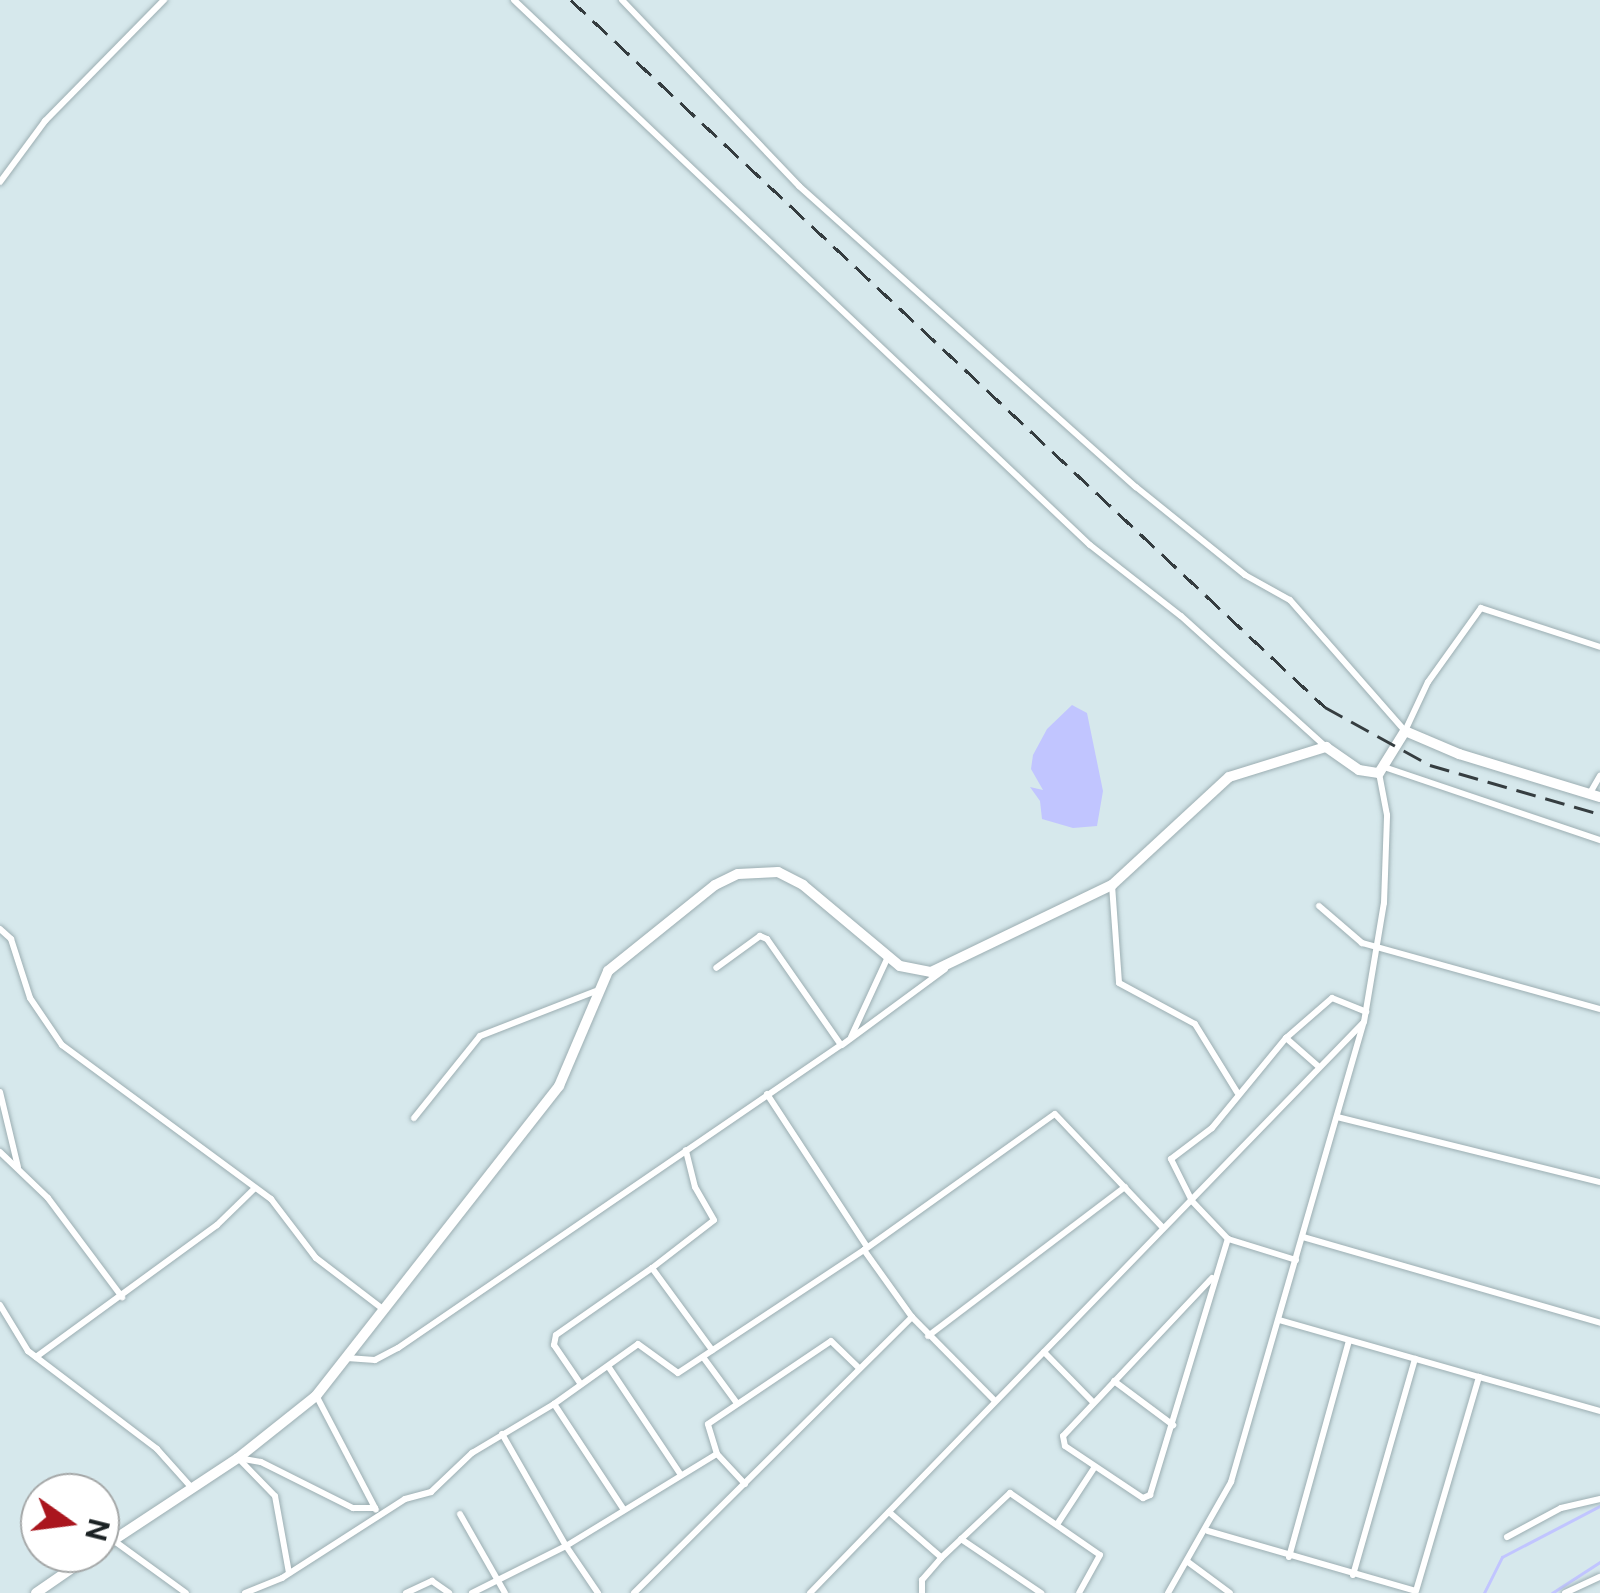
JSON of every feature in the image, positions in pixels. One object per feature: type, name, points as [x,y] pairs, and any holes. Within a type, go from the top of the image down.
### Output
[{"type":"street","points":[[0,182],[45,121],[164,0]]},
{"type":"street","points":[[514,0],[1090,545],[1181,616],[1326,747],[1358,770],[1383,771],[1600,840]]},
{"type":"street","points":[[622,0],[814,199],[1136,486],[1244,575],[1290,600],[1405,730],[1459,754],[1595,795],[1600,776]]},
{"type":"street","points":[[1168,1593],[1208,1531],[1232,1482],[1364,1022],[1380,947],[1386,815],[1383,771],[1428,682],[1481,608],[1600,647]]},
{"type":"street","points":[[348,1358],[375,1360],[398,1348],[842,1045],[946,969],[1112,885],[1229,777],[1326,747]]},
{"type":"street","points":[[120,1535],[238,1458],[316,1396],[559,1086],[584,1040],[596,991],[638,942],[738,874],[778,872],[804,885],[900,966],[946,969]]},
{"type":"street","points":[[1112,885],[1119,983],[1195,1024],[1238,1092]]},
{"type":"street","points":[[1319,906],[1350,936],[1380,947],[1600,1009]]},
{"type":"street","points":[[0,929],[11,939],[30,998],[62,1045],[272,1199],[316,1258],[384,1310]]},
{"type":"street","points":[[716,968],[760,936],[767,939],[842,1045]]},
{"type":"street","points":[[850,1038],[888,957]]},
{"type":"street","points":[[414,1118],[480,1036],[596,991]]},
{"type":"street","points":[[1296,1260],[1228,1239],[1192,1201],[1171,1159],[1219,1121],[1238,1092],[1286,1038],[1332,998],[1366,1012]]},
{"type":"street","points":[[810,1593],[1364,1022]]},
{"type":"street","points":[[1286,1038],[1320,1067]]},
{"type":"street","points":[[0,1092],[18,1168]]},
{"type":"street","points":[[768,1094],[912,1318],[994,1400]]},
{"type":"street","points":[[245,1593],[289,1574],[378,1512],[431,1492],[502,1434],[642,1344],[671,1374],[703,1357],[1055,1114],[1163,1228]]},
{"type":"street","points":[[1337,1117],[1600,1182]]},
{"type":"street","points":[[580,1383],[554,1345],[556,1335],[714,1220],[686,1150]]},
{"type":"street","points":[[0,1152],[18,1168],[122,1297]]},
{"type":"street","points":[[928,1336],[1126,1188]]},
{"type":"street","points":[[36,1357],[122,1297],[254,1189]]},
{"type":"street","points":[[1303,1237],[1600,1322]]},
{"type":"street","points":[[1212,1278],[1092,1401],[1062,1441],[1094,1468],[1146,1498],[1173,1425],[1212,1278],[1228,1239]]},
{"type":"street","points":[[652,1268],[712,1350]]},
{"type":"street","points":[[0,1305],[36,1357],[157,1449],[191,1487]]},
{"type":"street","points":[[634,1593],[912,1318]]},
{"type":"street","points":[[1280,1320],[1600,1410]]},
{"type":"street","points":[[746,1484],[717,1454],[708,1424],[831,1341],[859,1368]]},
{"type":"street","points":[[1289,1557],[1349,1341]]},
{"type":"street","points":[[1044,1352],[1092,1401]]},
{"type":"street","points":[[703,1357],[736,1402]]},
{"type":"street","points":[[1353,1575],[1416,1359]]},
{"type":"street","points":[[608,1366],[681,1475]]},
{"type":"street","points":[[1208,1531],[1416,1592],[1479,1377]]},
{"type":"street","points":[[1114,1381],[1173,1425]]},
{"type":"street","points":[[316,1396],[378,1512]]},
{"type":"street","points":[[554,1404],[624,1510]]},
{"type":"street","points":[[502,1434],[566,1546],[598,1593]]},
{"type":"street","points":[[472,1593],[566,1546],[717,1454]]},
{"type":"street","points":[[238,1458],[261,1462],[353,1508],[378,1512]]},
{"type":"street","points":[[238,1458],[275,1496],[289,1574]]},
{"type":"street","points":[[1058,1523],[1094,1468]]},
{"type":"street","points":[[922,1593],[922,1580],[941,1558],[1010,1493],[1100,1556],[1079,1593]]},
{"type":"street","points":[[1507,1537],[1561,1508],[1600,1499]]},
{"type":"street","points":[[889,1512],[941,1558]]},
{"type":"street","points":[[460,1514],[505,1593]]},
{"type":"street","points":[[962,1539],[1041,1593]]},
{"type":"street","points":[[120,1545],[186,1593]]},
{"type":"street","points":[[1188,1562],[1230,1593]]},
{"type":"street","points":[[36,1593],[65,1573]]},
{"type":"street","points":[[1566,1593],[1600,1577]]},
{"type":"street","points":[[406,1593],[432,1580],[448,1593]]},
{"type":"water","points":[[1072,705],[1087,713],[1103,791],[1097,826],[1073,828],[1042,819],[1040,801],[1030,787],[1043,790],[1031,769],[1033,755],[1047,729]]},
{"type":"waterway","points":[[1484,1593],[1502,1557],[1600,1506]]},
{"type":"waterway","points":[[1552,1593],[1600,1562]]},
{"type":"railway","points":[[571,0],[1325,707],[1430,765],[1600,814]]}]
